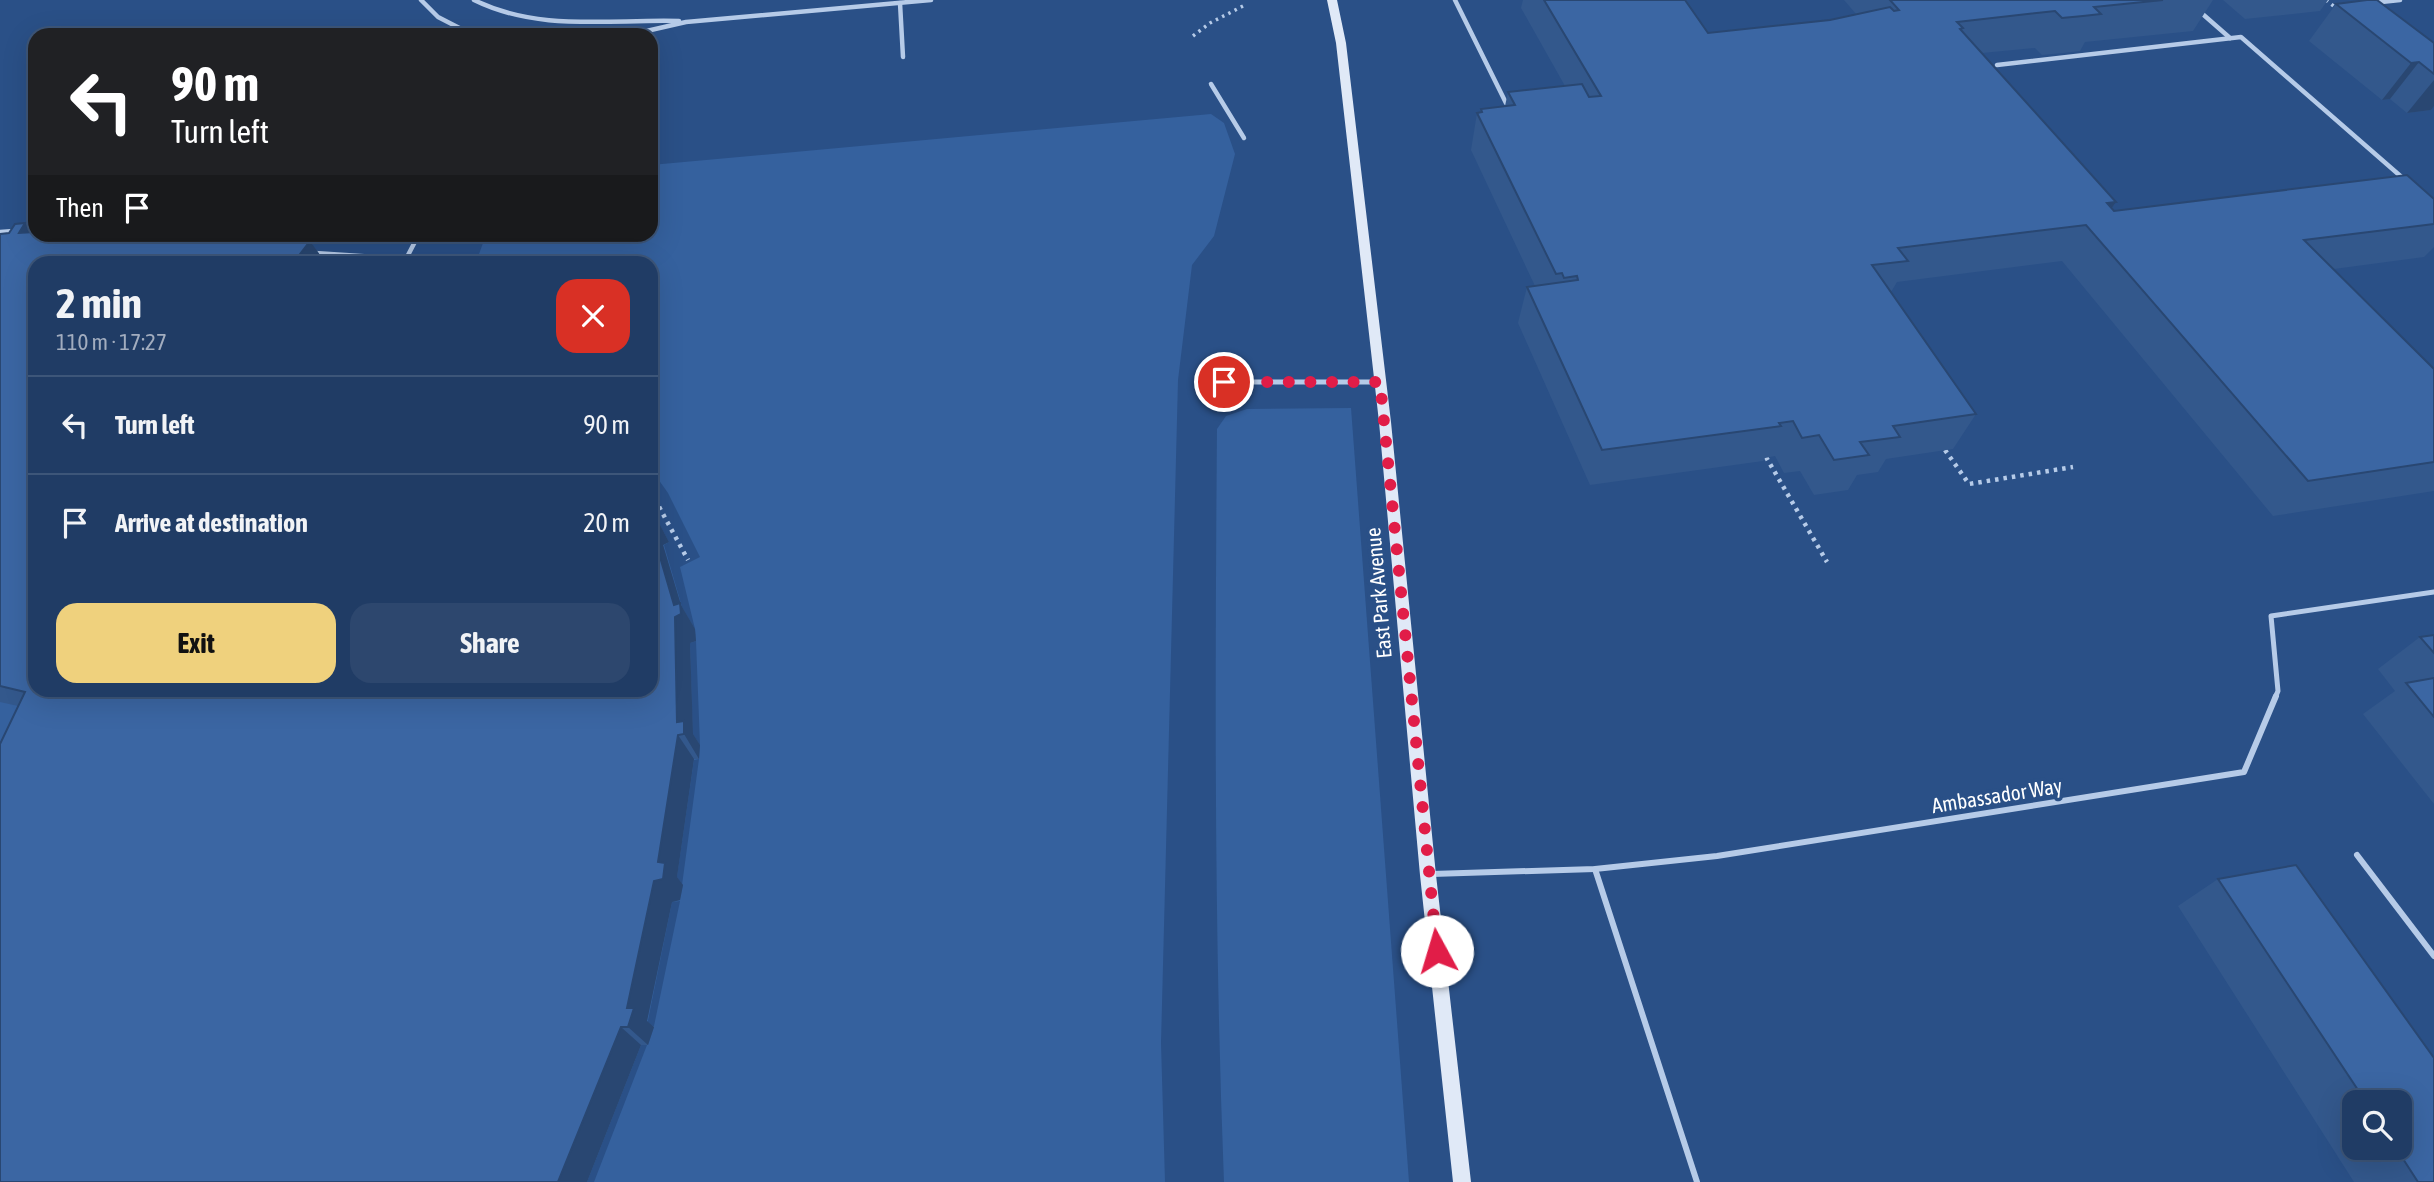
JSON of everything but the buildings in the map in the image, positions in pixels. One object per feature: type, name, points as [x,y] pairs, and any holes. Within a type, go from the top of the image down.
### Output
[{"type":"main road","name":"East Park Avenue","points":[[1332,0],[1341,43],[1380,382],[1462,1182]]},
{"type":"lane","points":[[421,0],[429,12],[458,28]]},
{"type":"lane","points":[[474,0],[498,11],[538,20],[649,19],[686,22]]},
{"type":"lane","points":[[658,28],[686,22],[931,0]]},
{"type":"lane","points":[[1455,0],[1506,103]]},
{"type":"lane","points":[[2367,0],[2372,3],[2400,0]]},
{"type":"lane","points":[[900,3],[903,57]]},
{"type":"lane","points":[[2195,8],[2230,38]]},
{"type":"lane","points":[[1997,65],[2241,37],[2413,186]]},
{"type":"lane","points":[[1212,84],[1244,138]]},
{"type":"lane","points":[[0,232],[23,231]]},
{"type":"lane","points":[[311,252],[353,256]]},
{"type":"lane","points":[[1198,382],[1380,382]]},
{"type":"lane","name":"Ambassador Way","points":[[1429,874],[1595,869],[1765,849],[2244,772],[2278,691],[2271,616],[2434,592]]},
{"type":"lane","points":[[2357,855],[2434,956]]},
{"type":"lane","points":[[1595,869],[1697,1182]]},
{"type":"path","points":[[1193,36],[1209,23],[1245,5]]},
{"type":"path","points":[[1945,450],[1969,484],[2073,467]]},
{"type":"path","points":[[1766,457],[1827,562]]},
{"type":"path","points":[[658,502],[688,560]]},
{"type":"shaded area","points":[[1211,114],[1224,123],[1235,154],[1214,236],[1192,265],[1178,380],[1161,1043],[1165,1182],[594,1182],[647,1045],[641,1045],[587,1182],[0,1182],[0,265],[28,263],[28,697],[658,697],[659,535],[664,533],[669,542],[664,545],[689,631],[695,629],[680,567],[700,557],[668,493],[658,479],[658,256],[478,256],[483,242],[658,242],[658,164]],"holes":[[[696,641],[700,745],[693,746],[690,643]],[[699,759],[682,885],[676,883],[694,760]],[[680,901],[654,1026],[647,1025],[672,902]]]},
{"type":"shaded area","points":[[1351,408],[1409,1182],[1224,1182],[1217,900],[1217,429],[1226,416],[1247,409]]},
{"type":"route","points":[[1224,382],[1380,382],[1437,951]]}]
